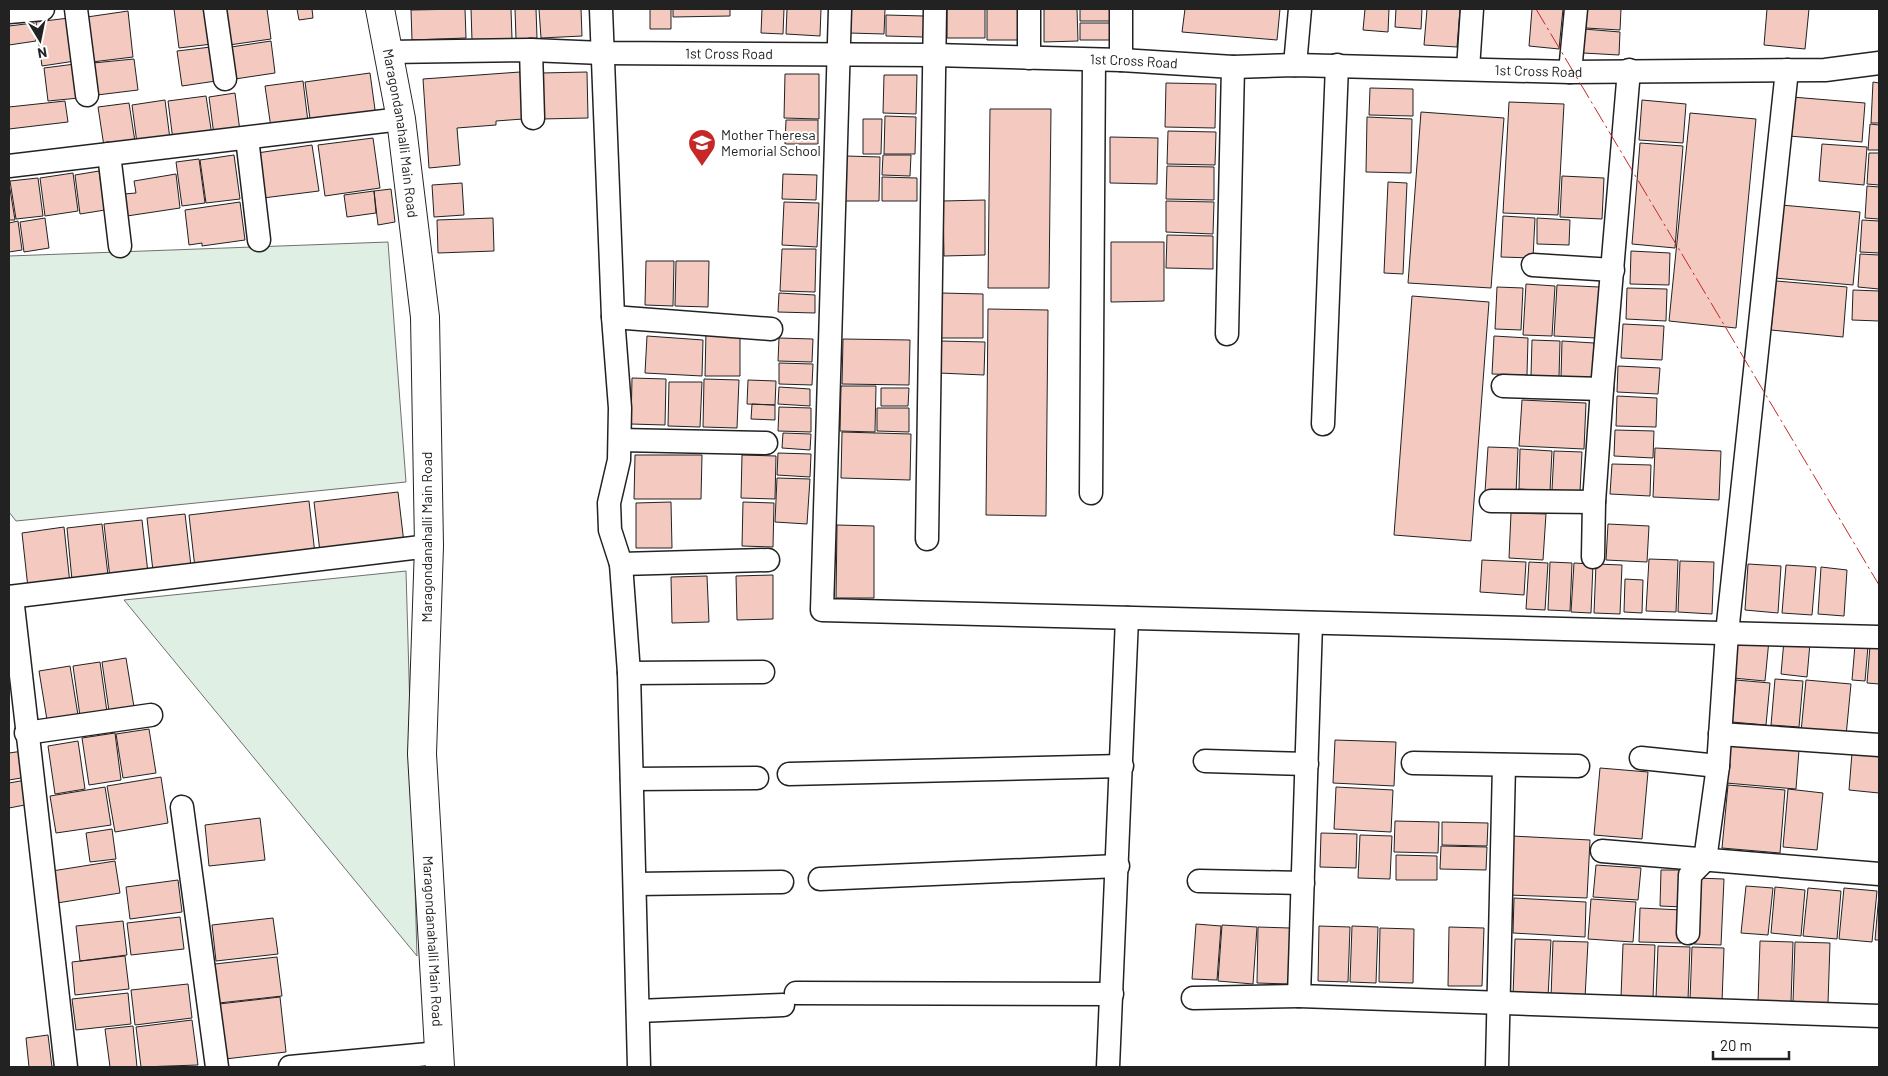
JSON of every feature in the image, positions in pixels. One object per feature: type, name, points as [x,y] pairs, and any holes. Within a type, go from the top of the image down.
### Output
[{"type":"street","points":[[9,12],[43,9]]},
{"type":"street","points":[[76,9],[87,95]]},
{"type":"street","points":[[215,9],[224,79]]},
{"type":"street","name":"Maragondanahalli Main Road","points":[[380,9],[400,119],[425,317],[429,546],[422,754],[440,1060]]},
{"type":"street","points":[[601,9],[613,317],[620,440],[619,460],[609,503],[610,530],[621,564],[629,673],[639,1067]]},
{"type":"street","points":[[840,9],[822,610],[1879,637]]},
{"type":"street","points":[[927,539],[935,9]]},
{"type":"street","points":[[1029,9],[1029,58]]},
{"type":"street","points":[[1121,9],[1121,60]]},
{"type":"street","points":[[1295,65],[1300,9]]},
{"type":"street","points":[[1468,69],[1472,9]]},
{"type":"street","points":[[1570,72],[1576,9]]},
{"type":"street","points":[[531,50],[532,118]]},
{"type":"street","name":"1st Cross Road","points":[[388,52],[531,50],[602,53],[934,55],[1121,60],[1233,67],[1337,65],[1570,72],[1629,70],[1825,70],[1879,63]]},
{"type":"street","points":[[1092,493],[1094,60]]},
{"type":"street","points":[[1323,424],[1337,65]]},
{"type":"street","points":[[1227,334],[1233,67]]},
{"type":"street","points":[[1593,557],[1594,502],[1602,389],[1614,270],[1629,70]]},
{"type":"street","points":[[1688,933],[1690,875],[1705,860],[1718,766],[1727,633],[1786,70]]},
{"type":"street","points":[[9,166],[400,119]]},
{"type":"street","points":[[247,138],[259,240]]},
{"type":"street","points":[[109,154],[120,246]]},
{"type":"street","points":[[1533,265],[1614,270]]},
{"type":"street","points":[[613,317],[771,329]]},
{"type":"street","points":[[1503,386],[1602,389]]},
{"type":"street","points":[[620,440],[766,443]]},
{"type":"street","points":[[1491,501],[1594,502]]},
{"type":"street","points":[[66,1067],[10,597],[429,546]]},
{"type":"street","points":[[621,564],[768,560]]},
{"type":"street","points":[[1108,1067],[1127,618]]},
{"type":"street","points":[[1299,996],[1311,623]]},
{"type":"street","points":[[629,673],[763,672]]},
{"type":"street","points":[[26,733],[151,715]]},
{"type":"street","points":[[1720,734],[1879,745]]},
{"type":"street","points":[[1641,758],[1718,766]]},
{"type":"street","points":[[1205,761],[1306,764]]},
{"type":"street","points":[[1413,763],[1578,766]]},
{"type":"street","points":[[1496,1067],[1504,764]]},
{"type":"street","points":[[789,774],[1122,766]]},
{"type":"street","points":[[632,779],[757,778]]},
{"type":"street","points":[[182,807],[217,1067]]},
{"type":"street","points":[[1602,851],[1879,874]]},
{"type":"street","points":[[820,879],[1118,866]]},
{"type":"street","points":[[1199,881],[1303,883]]},
{"type":"street","points":[[635,884],[782,882]]},
{"type":"street","points":[[638,1011],[790,999],[1112,994]]},
{"type":"street","points":[[1193,998],[1299,996],[1879,1016]]},
{"type":"street","points":[[290,1067],[440,1060]]},
{"type":"green space","points":[[388,242],[406,482],[16,521],[9,512],[9,256]]},
{"type":"green space","points":[[406,571],[417,956],[124,600]]},
{"type":"building","points":[[174,9],[207,9],[212,44],[179,48]]},
{"type":"building","points":[[225,9],[267,9],[271,39],[229,45]]},
{"type":"building","points":[[297,9],[312,9],[313,18],[299,20]]},
{"type":"building","points":[[465,9],[466,38],[412,40],[411,10]]},
{"type":"building","points":[[471,9],[511,9],[512,39],[472,41]]},
{"type":"building","points":[[515,9],[536,9],[537,38],[516,39]]},
{"type":"building","points":[[539,9],[581,9],[582,36],[541,38]]},
{"type":"building","points":[[650,9],[671,9],[671,29],[650,29]]},
{"type":"building","points":[[673,9],[730,9],[730,16],[673,17]]},
{"type":"building","points":[[762,9],[784,9],[783,34],[761,33]]},
{"type":"building","points":[[787,9],[821,9],[820,36],[786,34]]},
{"type":"building","points":[[850,9],[885,9],[884,34],[849,33]]},
{"type":"building","points":[[947,9],[985,9],[985,38],[947,38]]},
{"type":"building","points":[[987,9],[1021,9],[1021,40],[987,40]]},
{"type":"building","points":[[1044,9],[1077,9],[1078,41],[1044,42]]},
{"type":"building","points":[[1080,9],[1114,9],[1115,21],[1080,21]]},
{"type":"building","points":[[1185,9],[1280,9],[1277,40],[1182,32]]},
{"type":"building","points":[[1365,9],[1389,9],[1388,32],[1363,30]]},
{"type":"building","points":[[1396,9],[1422,9],[1421,29],[1395,27]]},
{"type":"building","points":[[1427,9],[1460,9],[1457,47],[1424,45]]},
{"type":"building","points":[[1532,9],[1563,9],[1559,49],[1529,46]]},
{"type":"building","points":[[1587,9],[1621,9],[1620,30],[1586,28]]},
{"type":"building","points":[[1767,9],[1809,9],[1805,49],[1764,45]]},
{"type":"building","points":[[128,11],[133,57],[92,62],[87,17]]},
{"type":"building","points":[[886,15],[924,16],[923,37],[886,36]]},
{"type":"building","points":[[69,18],[75,61],[42,66],[36,22]]},
{"type":"building","points":[[34,23],[36,41],[9,45],[9,26]]},
{"type":"building","points":[[1080,23],[1114,23],[1115,40],[1080,40]]},
{"type":"building","points":[[1584,29],[1620,32],[1619,55],[1583,53]]},
{"type":"building","points":[[271,41],[275,73],[235,79],[231,47]]},
{"type":"building","points":[[211,47],[216,81],[182,86],[177,51]]},
{"type":"building","points":[[134,59],[138,90],[97,95],[93,63]]},
{"type":"building","points":[[75,64],[79,98],[48,101],[44,68]]},
{"type":"building","points":[[520,72],[523,119],[496,121],[496,125],[457,128],[460,165],[429,168],[423,79]]},
{"type":"building","points":[[587,72],[588,118],[541,119],[541,73]]},
{"type":"building","points":[[370,73],[376,117],[311,126],[305,82]]},
{"type":"building","points":[[785,74],[819,74],[819,119],[784,118]]},
{"type":"building","points":[[884,75],[917,75],[916,114],[883,113]]},
{"type":"building","points":[[303,81],[309,130],[272,135],[265,86]]},
{"type":"building","points":[[1873,82],[1879,83],[1879,123],[1871,123]]},
{"type":"building","points":[[1166,83],[1216,84],[1215,128],[1165,127]]},
{"type":"building","points":[[1370,88],[1413,89],[1413,116],[1369,115]]},
{"type":"building","points":[[235,93],[241,139],[215,143],[209,97]]},
{"type":"building","points":[[206,96],[213,142],[174,148],[168,101]]},
{"type":"building","points":[[1792,97],[1865,103],[1862,142],[1789,136]]},
{"type":"building","points":[[165,100],[171,147],[138,151],[132,105]]},
{"type":"building","points":[[1642,100],[1686,104],[1683,143],[1639,140]]},
{"type":"building","points":[[65,101],[68,122],[9,129],[9,107]]},
{"type":"building","points":[[1509,102],[1564,104],[1558,215],[1503,213]]},
{"type":"building","points":[[129,103],[136,148],[105,153],[98,107]]},
{"type":"building","points":[[990,109],[1051,109],[1049,288],[988,288]]},
{"type":"building","points":[[1421,112],[1504,118],[1491,288],[1408,283]]},
{"type":"building","points":[[1690,113],[1756,119],[1736,328],[1669,321]]},
{"type":"building","points":[[885,116],[916,117],[915,154],[884,154]]},
{"type":"building","points":[[1367,117],[1412,119],[1411,173],[1366,172]]},
{"type":"building","points":[[863,119],[882,119],[881,154],[863,154]]},
{"type":"building","points":[[786,120],[818,120],[818,144],[785,144]]},
{"type":"building","points":[[1870,124],[1879,125],[1879,150],[1868,150]]},
{"type":"building","points":[[1168,131],[1216,132],[1215,165],[1167,164]]},
{"type":"building","points":[[1110,137],[1158,138],[1157,184],[1110,183]]},
{"type":"building","points":[[373,138],[380,188],[325,196],[318,145]]},
{"type":"building","points":[[1640,143],[1683,146],[1675,248],[1632,244]]},
{"type":"building","points":[[1822,144],[1867,147],[1864,185],[1819,181]]},
{"type":"building","points":[[312,145],[319,191],[263,198],[257,153]]},
{"type":"building","points":[[1869,153],[1879,153],[1879,185],[1867,184]]},
{"type":"building","points":[[234,155],[240,199],[206,203],[200,160]]},
{"type":"building","points":[[883,155],[911,155],[910,176],[882,175]]},
{"type":"building","points":[[846,156],[880,157],[879,201],[845,201]]},
{"type":"building","points":[[199,159],[205,203],[182,206],[176,162]]},
{"type":"building","points":[[1167,166],[1214,167],[1214,200],[1166,199]]},
{"type":"building","points":[[99,171],[105,210],[80,214],[75,175]]},
{"type":"building","points":[[73,173],[78,211],[45,216],[40,178]]},
{"type":"building","points":[[176,174],[180,208],[127,216],[124,194],[136,193],[134,181]]},
{"type":"building","points":[[783,174],[817,175],[816,200],[782,199]]},
{"type":"building","points":[[1562,176],[1604,178],[1602,219],[1560,217]]},
{"type":"building","points":[[882,177],[917,178],[917,201],[882,201]]},
{"type":"building","points":[[38,178],[43,216],[16,219],[10,181]]},
{"type":"building","points":[[1388,182],[1407,183],[1403,274],[1384,273]]},
{"type":"building","points":[[9,183],[15,220],[9,220]]},
{"type":"building","points":[[462,183],[464,215],[434,217],[432,185]]},
{"type":"building","points":[[1867,186],[1879,187],[1879,219],[1865,218]]},
{"type":"building","points":[[391,189],[395,222],[378,225],[374,191]]},
{"type":"building","points":[[374,191],[376,213],[347,217],[344,195]]},
{"type":"building","points":[[985,200],[985,255],[944,256],[943,201]]},
{"type":"building","points":[[1166,201],[1214,202],[1213,234],[1166,232]]},
{"type":"building","points":[[240,202],[245,240],[202,246],[202,243],[189,245],[185,210]]},
{"type":"building","points":[[784,202],[819,203],[817,247],[782,245]]},
{"type":"building","points":[[1781,205],[1860,212],[1853,285],[1774,278]]},
{"type":"building","points":[[1503,216],[1535,218],[1533,258],[1501,257]]},
{"type":"building","points":[[45,218],[49,248],[24,252],[20,222]]},
{"type":"building","points":[[493,218],[494,251],[438,253],[437,220]]},
{"type":"building","points":[[1537,218],[1570,220],[1569,245],[1537,244]]},
{"type":"building","points":[[1862,220],[1879,221],[1879,253],[1860,252]]},
{"type":"building","points":[[18,221],[22,250],[9,252],[9,223]]},
{"type":"building","points":[[1167,235],[1213,236],[1213,269],[1166,268]]},
{"type":"building","points":[[1111,242],[1164,242],[1164,301],[1111,302]]},
{"type":"building","points":[[782,249],[816,249],[815,292],[780,291]]},
{"type":"building","points":[[1631,251],[1670,253],[1669,285],[1630,284]]},
{"type":"building","points":[[1860,254],[1879,255],[1879,289],[1858,287]]},
{"type":"building","points":[[646,261],[674,261],[673,306],[645,305]]},
{"type":"building","points":[[676,261],[709,261],[708,307],[675,306]]},
{"type":"building","points":[[1776,281],[1847,287],[1843,337],[1771,330]]},
{"type":"building","points":[[1526,284],[1555,286],[1552,336],[1523,335]]},
{"type":"building","points":[[1557,285],[1599,287],[1596,338],[1554,336]]},
{"type":"building","points":[[1497,287],[1523,288],[1521,330],[1495,329]]},
{"type":"building","points":[[1627,288],[1667,289],[1666,321],[1626,319]]},
{"type":"building","points":[[1853,290],[1879,291],[1879,321],[1852,320]]},
{"type":"building","points":[[779,293],[815,295],[815,313],[778,312]]},
{"type":"building","points":[[941,293],[983,294],[983,338],[940,338]]},
{"type":"building","points":[[1412,296],[1489,302],[1471,541],[1394,535]]},
{"type":"building","points":[[988,309],[1048,310],[1046,516],[986,515]]},
{"type":"building","points":[[1623,324],[1664,326],[1662,360],[1621,358]]},
{"type":"building","points":[[706,331],[740,332],[740,376],[705,376]]},
{"type":"building","points":[[647,336],[703,340],[702,376],[645,373]]},
{"type":"building","points":[[1494,336],[1528,338],[1527,375],[1492,374]]},
{"type":"building","points":[[779,338],[813,339],[812,362],[778,361]]},
{"type":"building","points":[[843,339],[910,340],[909,385],[842,384]]},
{"type":"building","points":[[1532,340],[1560,341],[1559,377],[1531,376]]},
{"type":"building","points":[[941,341],[985,342],[984,375],[939,373]]},
{"type":"building","points":[[1562,341],[1594,343],[1592,379],[1561,378]]},
{"type":"building","points":[[779,363],[813,364],[812,385],[779,384]]},
{"type":"building","points":[[1618,366],[1660,368],[1658,394],[1617,392]]},
{"type":"building","points":[[632,378],[666,379],[665,425],[631,424]]},
{"type":"building","points":[[704,379],[739,380],[737,428],[703,427]]},
{"type":"building","points":[[748,380],[776,381],[775,405],[747,404]]},
{"type":"building","points":[[669,382],[702,382],[700,427],[668,426]]},
{"type":"building","points":[[841,386],[876,386],[875,432],[840,431]]},
{"type":"building","points":[[779,387],[810,389],[810,406],[778,404]]},
{"type":"building","points":[[881,388],[909,388],[908,406],[881,406]]},
{"type":"building","points":[[1617,396],[1657,398],[1656,427],[1616,426]]},
{"type":"building","points":[[1522,400],[1586,403],[1584,449],[1519,446]]},
{"type":"building","points":[[752,404],[775,405],[775,420],[751,419]]},
{"type":"building","points":[[779,407],[811,408],[811,432],[778,431]]},
{"type":"building","points":[[877,408],[909,408],[909,432],[877,431]]},
{"type":"building","points":[[1615,430],[1654,431],[1653,458],[1614,456]]},
{"type":"building","points":[[842,432],[911,434],[910,480],[841,478]]},
{"type":"building","points":[[783,433],[811,434],[810,450],[782,448]]},
{"type":"building","points":[[1488,447],[1518,448],[1516,494],[1485,492]]},
{"type":"building","points":[[1655,448],[1721,451],[1719,500],[1653,497]]},
{"type":"building","points":[[1520,449],[1552,451],[1550,491],[1519,489]]},
{"type":"building","points":[[1554,451],[1582,452],[1580,492],[1552,490]]},
{"type":"building","points":[[778,453],[811,454],[810,477],[777,475]]},
{"type":"building","points":[[635,455],[702,455],[701,499],[634,499]]},
{"type":"building","points":[[742,455],[776,456],[775,499],[741,498]]},
{"type":"building","points":[[1612,464],[1651,465],[1650,496],[1610,494]]},
{"type":"building","points":[[777,478],[810,479],[807,524],[775,522]]},
{"type":"building","points":[[398,492],[404,543],[320,552],[314,502]]},
{"type":"building","points":[[309,501],[315,554],[195,568],[189,515]]},
{"type":"building","points":[[671,502],[672,548],[636,548],[636,503]]},
{"type":"building","points":[[743,502],[774,503],[773,547],[742,546]]},
{"type":"building","points":[[1511,513],[1546,514],[1543,560],[1509,558]]},
{"type":"building","points":[[185,514],[191,566],[153,571],[147,518]]},
{"type":"building","points":[[142,520],[148,573],[110,578],[104,524]]},
{"type":"building","points":[[102,524],[108,575],[72,580],[67,528]]},
{"type":"building","points":[[1608,524],[1649,526],[1647,562],[1606,560]]},
{"type":"building","points":[[837,525],[874,526],[874,598],[836,598]]},
{"type":"building","points":[[64,527],[70,584],[28,588],[22,533]]},
{"type":"building","points":[[1649,559],[1678,560],[1676,612],[1646,611]]},
{"type":"building","points":[[1482,560],[1526,562],[1524,595],[1480,592]]},
{"type":"building","points":[[1680,561],[1714,562],[1712,614],[1678,612]]},
{"type":"building","points":[[1529,562],[1548,563],[1545,610],[1526,609]]},
{"type":"building","points":[[1550,562],[1572,563],[1570,611],[1548,610]]},
{"type":"building","points":[[1574,563],[1593,564],[1591,613],[1571,612]]},
{"type":"building","points":[[1596,564],[1622,565],[1620,614],[1594,613]]},
{"type":"building","points":[[1748,564],[1781,566],[1778,613],[1745,610]]},
{"type":"building","points":[[1786,565],[1816,567],[1812,615],[1782,613]]},
{"type":"building","points":[[1821,567],[1847,570],[1844,616],[1818,614]]},
{"type":"building","points":[[773,575],[773,619],[737,620],[736,576]]},
{"type":"building","points":[[707,576],[709,622],[672,623],[671,577]]},
{"type":"building","points":[[1625,579],[1643,580],[1642,613],[1624,612]]},
{"type":"building","points":[[1737,638],[1769,640],[1765,681],[1733,678]]},
{"type":"building","points":[[1784,640],[1810,643],[1807,677],[1781,674]]},
{"type":"building","points":[[1855,645],[1868,646],[1865,681],[1852,680]]},
{"type":"building","points":[[1870,646],[1879,647],[1879,684],[1867,683]]},
{"type":"building","points":[[126,658],[134,707],[109,711],[102,662]]},
{"type":"building","points":[[100,662],[107,712],[80,716],[73,666]]},
{"type":"building","points":[[70,666],[78,715],[47,720],[39,671]]},
{"type":"building","points":[[1775,679],[1803,681],[1799,727],[1771,725]]},
{"type":"building","points":[[1736,680],[1770,683],[1766,725],[1732,722]]},
{"type":"building","points":[[1806,680],[1851,684],[1846,736],[1801,732]]},
{"type":"building","points":[[149,729],[156,773],[123,778],[116,734]]},
{"type":"building","points":[[115,733],[121,780],[89,785],[82,738]]},
{"type":"building","points":[[1335,740],[1396,742],[1394,786],[1333,783]]},
{"type":"building","points":[[78,741],[85,789],[55,794],[48,746]]},
{"type":"building","points":[[1729,744],[1799,750],[1796,789],[1726,783]]},
{"type":"building","points":[[23,751],[27,777],[9,780],[9,753]]},
{"type":"building","points":[[1852,753],[1879,755],[1879,793],[1849,790]]},
{"type":"building","points":[[1600,768],[1648,772],[1642,839],[1594,835]]},
{"type":"building","points":[[161,777],[168,823],[115,832],[107,786]]},
{"type":"building","points":[[26,780],[30,804],[9,808],[9,783]]},
{"type":"building","points":[[1728,785],[1785,790],[1780,853],[1722,848]]},
{"type":"building","points":[[105,787],[111,825],[56,833],[50,796]]},
{"type":"building","points":[[1336,787],[1393,790],[1391,832],[1334,829]]},
{"type":"building","points":[[1788,789],[1823,793],[1817,850],[1783,847]]},
{"type":"building","points":[[260,818],[265,860],[209,866],[205,825]]},
{"type":"building","points":[[1395,821],[1439,822],[1438,853],[1394,852]]},
{"type":"building","points":[[1442,822],[1488,823],[1487,846],[1442,845]]},
{"type":"building","points":[[112,829],[116,859],[90,862],[86,833]]},
{"type":"building","points":[[1321,833],[1357,834],[1356,868],[1320,867]]},
{"type":"building","points":[[1360,835],[1392,836],[1390,879],[1358,878]]},
{"type":"building","points":[[1512,836],[1590,840],[1587,898],[1509,895]]},
{"type":"building","points":[[1441,846],[1487,847],[1486,870],[1440,869]]},
{"type":"building","points":[[1396,855],[1437,856],[1437,880],[1396,880]]},
{"type":"building","points":[[115,861],[120,893],[57,903],[52,871]]},
{"type":"building","points":[[1596,865],[1641,868],[1638,900],[1593,897]]},
{"type":"building","points":[[1661,870],[1685,870],[1683,907],[1660,906]]},
{"type":"building","points":[[1696,878],[1724,879],[1721,945],[1694,944]]},
{"type":"building","points":[[178,880],[182,912],[130,919],[126,887]]},
{"type":"building","points":[[1746,886],[1773,888],[1768,935],[1741,933]]},
{"type":"building","points":[[1775,887],[1805,890],[1801,936],[1771,933]]},
{"type":"building","points":[[1808,888],[1841,891],[1837,939],[1803,936]]},
{"type":"building","points":[[1844,888],[1877,891],[1872,942],[1839,939]]},
{"type":"building","points":[[1879,894],[1879,940],[1875,940]]},
{"type":"building","points":[[1514,898],[1586,902],[1585,937],[1513,933]]},
{"type":"building","points":[[1591,899],[1636,902],[1633,942],[1588,939]]},
{"type":"building","points":[[1640,908],[1682,910],[1681,943],[1639,942]]},
{"type":"building","points":[[180,917],[184,949],[131,955],[127,923]]},
{"type":"building","points":[[273,918],[278,954],[216,961],[212,925]]},
{"type":"building","points":[[123,921],[127,955],[80,961],[76,926]]},
{"type":"building","points":[[1196,924],[1221,926],[1217,980],[1192,979]]},
{"type":"building","points":[[1222,925],[1257,927],[1253,984],[1218,981]]},
{"type":"building","points":[[1319,926],[1350,927],[1348,982],[1318,981]]},
{"type":"building","points":[[1352,926],[1378,927],[1376,983],[1350,982]]},
{"type":"building","points":[[1258,927],[1290,928],[1288,984],[1257,983]]},
{"type":"building","points":[[1449,927],[1484,928],[1482,986],[1448,986]]},
{"type":"building","points":[[1380,928],[1414,929],[1413,983],[1379,982]]},
{"type":"building","points":[[1515,939],[1551,940],[1548,997],[1513,996]]},
{"type":"building","points":[[1553,941],[1588,942],[1585,998],[1551,997]]},
{"type":"building","points":[[1760,941],[1793,942],[1791,1002],[1758,1002]]},
{"type":"building","points":[[1795,942],[1830,943],[1828,1003],[1793,1002]]},
{"type":"building","points":[[1623,944],[1655,945],[1653,998],[1621,997]]},
{"type":"building","points":[[1658,946],[1690,947],[1688,1000],[1656,998]]},
{"type":"building","points":[[1692,947],[1724,948],[1722,1002],[1690,1000]]},
{"type":"building","points":[[125,956],[129,989],[75,995],[72,962]]},
{"type":"building","points":[[277,957],[282,996],[219,1003],[215,964]]},
{"type":"building","points":[[188,984],[192,1018],[135,1025],[131,990]]},
{"type":"building","points":[[128,993],[131,1024],[76,1030],[72,999]]},
{"type":"building","points":[[280,997],[286,1052],[225,1059],[219,1004]]},
{"type":"building","points":[[192,1020],[198,1065],[141,1067],[136,1027]]},
{"type":"building","points":[[133,1026],[137,1067],[110,1067],[105,1029]]},
{"type":"building","points":[[48,1035],[52,1067],[29,1067],[26,1038]]},
{"type":"power","points":[[1536,9],[1879,585]]},
{"type":"place","name":"Mother Theresa Memorial School","points":[[702,167]]}]
